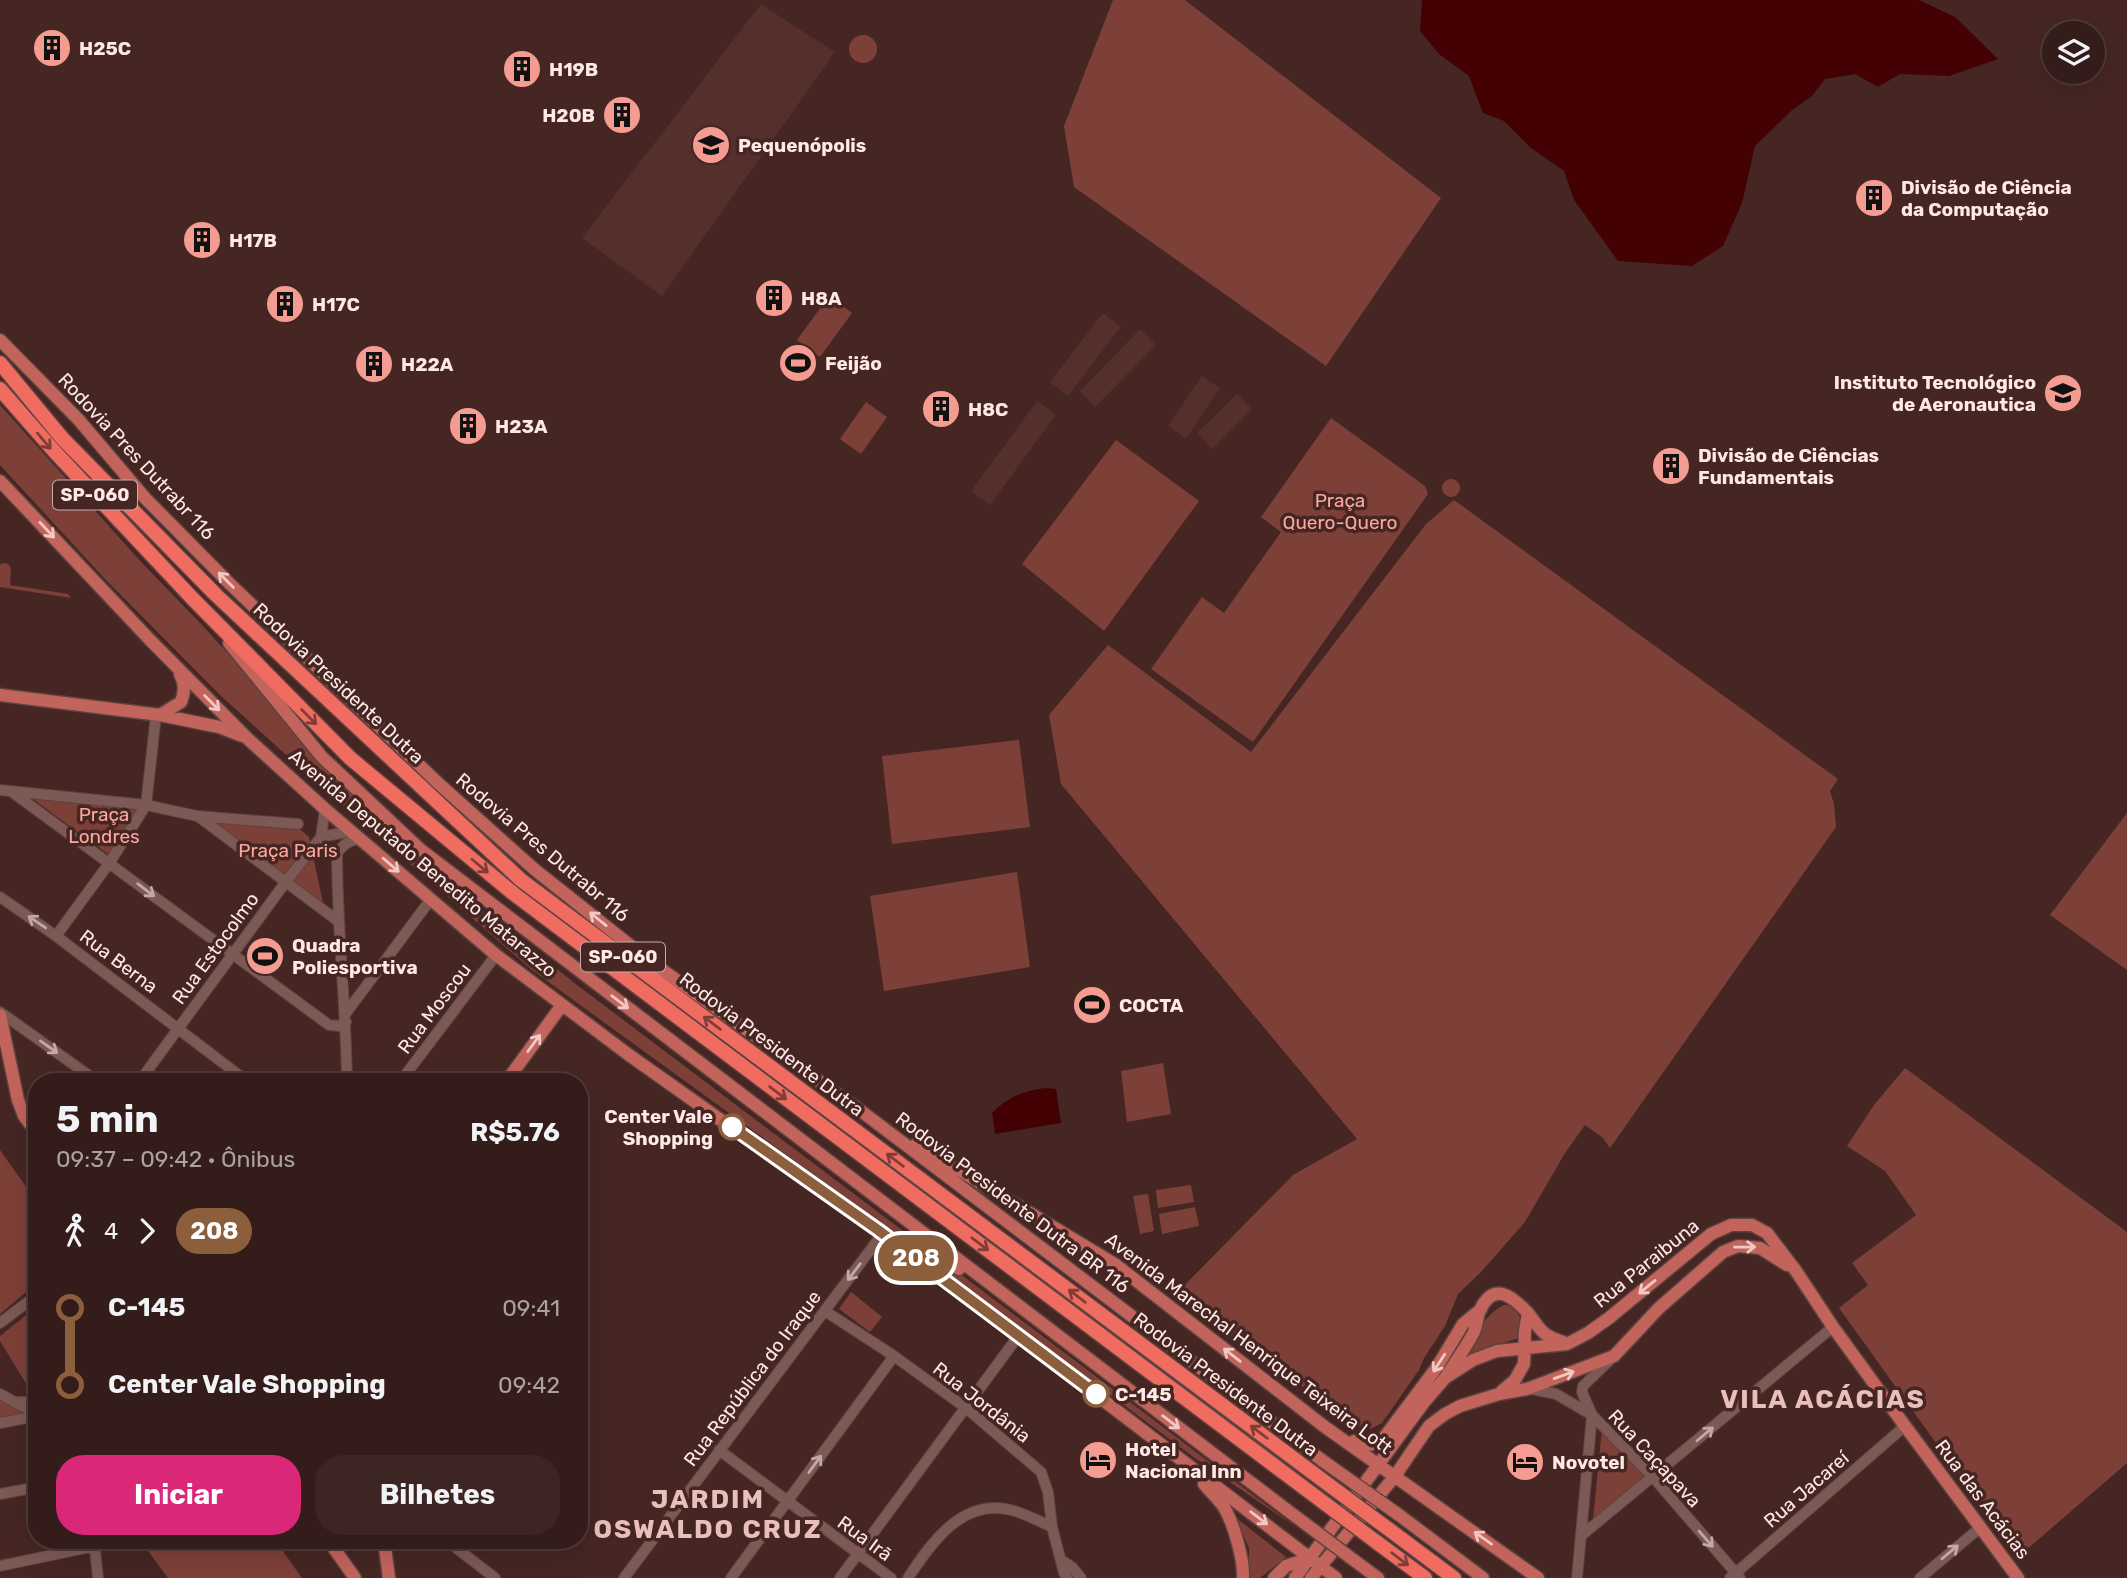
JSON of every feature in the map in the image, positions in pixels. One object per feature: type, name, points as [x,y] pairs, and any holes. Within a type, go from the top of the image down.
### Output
[{"type":"highway","name":"Rodovia Presidente Dutra","points":[[0,363],[62,438],[216,595],[521,880],[1454,1578]]},
{"type":"highway","name":"Rodovia Presidente Dutra","points":[[0,389],[54,452],[192,598],[350,758],[514,894],[1425,1578]]},
{"type":"main road","name":"Rodovia Pres Dutrabr 116","points":[[0,340],[78,419],[145,498],[222,576],[447,791],[534,869],[651,962],[857,1108]]},
{"type":"main road","name":"Avenida Deputado Benedito Matarazzo","points":[[0,481],[248,739],[496,956],[629,1055],[883,1233],[1336,1578]]},
{"type":"main road","points":[[192,598],[323,757],[421,850],[1378,1578]]},
{"type":"main road","points":[[158,715],[181,702],[185,692],[184,681],[177,667]]},
{"type":"main road","points":[[0,695],[158,715],[219,727],[248,739]]},
{"type":"main road","points":[[513,1073],[562,1005]]},
{"type":"main road","points":[[0,1014],[18,1100],[28,1121]]},
{"type":"main road","name":"Avenida Marechal Henrique Teixeira Lott","points":[[857,1108],[1116,1265],[1325,1427],[1538,1578]]},
{"type":"main road","name":"Rodovia Presidente Dutra BR 116","points":[[857,1108],[1323,1461],[1483,1578]]},
{"type":"main road","points":[[857,1215],[992,1286]]},
{"type":"main road","name":"Rua Paraibuna","points":[[1445,1378],[1473,1360],[1497,1351],[1567,1343],[1588,1333],[1711,1234],[1731,1225],[1752,1225],[1767,1233],[1796,1271]]},
{"type":"main road","name":"Rua Paraibuna","points":[[1311,1578],[1313,1561],[1395,1476],[1429,1426],[1460,1406],[1527,1389],[1614,1356],[1659,1308],[1723,1251],[1738,1245],[1760,1248],[1796,1271]]},
{"type":"main road","name":"Rua das Acácias","points":[[1796,1271],[1833,1327],[2018,1578]]},
{"type":"main road","points":[[1325,1427],[1365,1446],[1383,1439],[1437,1367],[1463,1324],[1481,1309],[1492,1295],[1506,1294],[1528,1313],[1538,1329],[1549,1337],[1567,1343]]},
{"type":"main road","points":[[1295,1578],[1313,1561],[1424,1401],[1445,1378],[1475,1330],[1481,1309]]},
{"type":"main road","points":[[1499,1394],[1521,1373],[1528,1313]]},
{"type":"main road","points":[[1185,1463],[1225,1507],[1235,1535],[1244,1571],[1243,1578]]},
{"type":"main road","points":[[334,1549],[355,1578]]},
{"type":"main road","points":[[385,1549],[389,1578]]},
{"type":"main road","points":[[1274,1578],[1286,1566],[1313,1561]]},
{"type":"street","points":[[56,936],[110,862],[146,806],[158,715]]},
{"type":"street","points":[[0,790],[146,806],[197,816],[298,824]]},
{"type":"street","points":[[12,792],[329,1025],[339,1026],[431,899]]},
{"type":"street","points":[[325,808],[321,837],[357,835]]},
{"type":"street","points":[[197,816],[338,921]]},
{"type":"street","points":[[348,1073],[338,921],[337,853],[357,835]]},
{"type":"street","name":"Rua Estocolmo","points":[[146,1073],[321,837]]},
{"type":"street","name":"Rua Berna","points":[[0,897],[56,936],[236,1073]]},
{"type":"street","name":"Rua Moscou","points":[[407,1073],[496,956]]},
{"type":"street","points":[[0,1014],[85,1073]]},
{"type":"street","name":"Rua República do Iraque","points":[[624,1578],[883,1233]]},
{"type":"street","points":[[0,1323],[28,1303]]},
{"type":"street","name":"Rua Jordânia","points":[[825,1311],[966,1408],[1041,1472],[1048,1492],[1052,1527],[1065,1574],[1081,1578]]},
{"type":"street","points":[[1582,1535],[1833,1327]]},
{"type":"street","points":[[840,1578],[1019,1335]]},
{"type":"street","points":[[731,1578],[894,1356]]},
{"type":"street","name":"Rua Paraibuna","points":[[1592,1415],[1582,1392],[1583,1386],[1614,1356]]},
{"type":"street","name":"Rua Caçapava","points":[[1527,1389],[1556,1394],[1592,1415],[1653,1477],[1735,1576]]},
{"type":"street","points":[[0,1394],[28,1410]]},
{"type":"street","points":[[15,1402],[28,1402]]},
{"type":"street","points":[[1577,1578],[1592,1415]]},
{"type":"street","points":[[0,1423],[28,1417]]},
{"type":"street","name":"Rua Jacareí","points":[[1735,1576],[1905,1426]]},
{"type":"street","name":"Rua Irã","points":[[719,1450],[891,1578]]},
{"type":"street","points":[[0,1494],[28,1489]]},
{"type":"street","points":[[908,1578],[929,1546],[958,1518],[986,1508],[1011,1510],[1052,1527]]},
{"type":"street","points":[[1920,1578],[1981,1527]]},
{"type":"street","points":[[0,1566],[69,1549]]},
{"type":"street","points":[[95,1549],[98,1578]]},
{"type":"street","points":[[458,1549],[495,1578]]},
{"type":"shaded area","points":[[1422,0],[1919,0],[1955,17],[1998,59],[1949,76],[1900,74],[1878,87],[1855,74],[1825,79],[1812,96],[1791,111],[1755,146],[1742,203],[1723,246],[1692,266],[1618,261],[1574,200],[1564,171],[1531,148],[1504,121],[1483,113],[1469,76],[1439,54],[1420,31]]},
{"type":"shaded area","name":"Pequenópolis","points":[[761,4],[835,52],[662,296],[582,238]]},
{"type":"shaded area","points":[[1103,313],[1121,327],[1068,396],[1050,382]]},
{"type":"shaded area","points":[[1140,329],[1156,345],[1095,407],[1080,391]]},
{"type":"shaded area","name":"Feijão","points":[[803,354],[806,365],[797,372],[791,372],[791,360]]},
{"type":"shaded area","points":[[1202,376],[1220,388],[1186,439],[1168,426]]},
{"type":"shaded area","points":[[1237,394],[1252,409],[1212,449],[1197,433]]},
{"type":"shaded area","points":[[1037,401],[1056,415],[990,505],[971,491]]},
{"type":"shaded area","points":[[1045,1088],[1056,1089],[1061,1123],[995,1134],[992,1113],[998,1107],[1016,1096]]},
{"type":"green space","points":[[1113,0],[1185,0],[1441,198],[1326,366],[1074,187],[1064,126]]},
{"type":"green space","points":[[863,35],[873,39],[877,49],[873,59],[863,63],[853,59],[849,49],[853,39]]},
{"type":"green space","points":[[829,296],[852,313],[820,357],[797,340]]},
{"type":"green space","points":[[866,402],[887,417],[861,454],[840,439]]},
{"type":"green space","points":[[0,405],[368,808],[462,894],[577,985],[1297,1528],[1192,1456],[909,1244],[532,970],[220,695],[105,579],[0,465]]},
{"type":"green space","name":"Praça Quero-Quero","points":[[1331,418],[1425,486],[1428,494],[1253,742],[1151,669],[1202,597],[1224,613],[1281,532],[1261,517]]},
{"type":"green space","points":[[1116,440],[1199,501],[1104,631],[1022,564]]},
{"type":"green space","points":[[1451,479],[1457,482],[1460,488],[1457,494],[1451,497],[1445,494],[1442,488],[1445,482]]},
{"type":"green space","points":[[1454,500],[1838,779],[1830,791],[1836,827],[1610,1148],[1603,1138],[1585,1125],[1565,1153],[1525,1222],[1458,1294],[1445,1326],[1419,1370],[1382,1423],[1371,1429],[1360,1427],[1174,1296],[1293,1175],[1357,1139],[1061,784],[1049,715],[1108,645],[1251,752],[1426,524]]},
{"type":"green space","points":[[3,563],[11,568],[10,585],[68,594],[71,598],[0,587],[0,565]]},
{"type":"green space","points":[[1019,740],[1030,827],[892,844],[882,756]]},
{"type":"green space","name":"Praça Londres","points":[[30,797],[140,807],[112,857]]},
{"type":"green space","points":[[2127,813],[2127,970],[2050,915]]},
{"type":"green space","name":"Praça Paris","points":[[214,822],[300,829],[309,837],[323,903]]},
{"type":"green space","points":[[1017,872],[1030,967],[884,991],[870,896]]},
{"type":"green space","name":"Quadra Poliesportiva","points":[[260,943],[278,957],[271,969],[252,956]]},
{"type":"green space","points":[[1163,1063],[1171,1114],[1127,1122],[1121,1071]]},
{"type":"green space","points":[[1905,1068],[2127,1232],[2127,1463],[2018,1557],[1839,1308],[1868,1285],[1852,1263],[1916,1215],[1885,1171],[1847,1146],[1874,1105]]},
{"type":"green space","points":[[0,1150],[28,1189],[28,1291],[0,1314]]},
{"type":"green space","points":[[1191,1185],[1194,1202],[1158,1208],[1156,1190]]},
{"type":"green space","points":[[1148,1194],[1154,1231],[1140,1234],[1133,1196]]},
{"type":"green space","points":[[1195,1207],[1199,1226],[1162,1234],[1159,1214]]},
{"type":"green space","points":[[851,1292],[882,1317],[870,1332],[839,1309]]},
{"type":"green space","points":[[1504,1305],[1512,1305],[1520,1317],[1519,1338],[1493,1346],[1461,1362],[1484,1322]]},
{"type":"green space","points":[[28,1314],[28,1387],[0,1341],[0,1336]]},
{"type":"green space","points":[[0,1399],[24,1413],[0,1418]]},
{"type":"green space","points":[[1602,1428],[1646,1476],[1593,1520]]},
{"type":"green space","points":[[1235,1517],[1286,1557],[1260,1578],[1249,1578],[1249,1548]]},
{"type":"green space","points":[[147,1549],[281,1549],[302,1578],[168,1578]]},
{"type":"bus line","name":"208","points":[[732,1127],[878,1230],[1096,1394]]},
{"type":"place","name":"H25C","points":[[52,48]]},
{"type":"place","name":"H19B","points":[[522,69]]},
{"type":"place","name":"H20B","points":[[622,115]]},
{"type":"place","name":"Pequenópolis","points":[[711,145]]},
{"type":"place","name":"Divisão de Ciência da Computação","points":[[1874,198]]},
{"type":"place","name":"H17B","points":[[202,240]]},
{"type":"place","name":"H8A","points":[[774,298]]},
{"type":"place","name":"H17C","points":[[285,304]]},
{"type":"place","name":"Feijão","points":[[798,363]]},
{"type":"place","name":"H22A","points":[[374,364]]},
{"type":"place","name":"Instituto Tecnológico de Aeronautica","points":[[2063,393]]},
{"type":"place","name":"H8C","points":[[941,409]]},
{"type":"place","name":"H23A","points":[[468,426]]},
{"type":"place","name":"Divisão de Ciências Fundamentais","points":[[1671,466]]},
{"type":"place","name":"Quadra Poliesportiva","points":[[265,956]]},
{"type":"place","name":"COCTA","points":[[1092,1005]]},
{"type":"place","name":"Center Vale Shopping","points":[[732,1127]]},
{"type":"place","name":"C-145","points":[[1096,1394]]},
{"type":"place","name":"Hotel Nacional Inn","points":[[1098,1460]]},
{"type":"place","name":"Novotel","points":[[1525,1462]]},
{"type":"district","name":"VILA ACÁCIAS","points":[[1823,1399]]},
{"type":"district","name":"JARDIM OSWALDO CRUZ","points":[[708,1514]]}]
